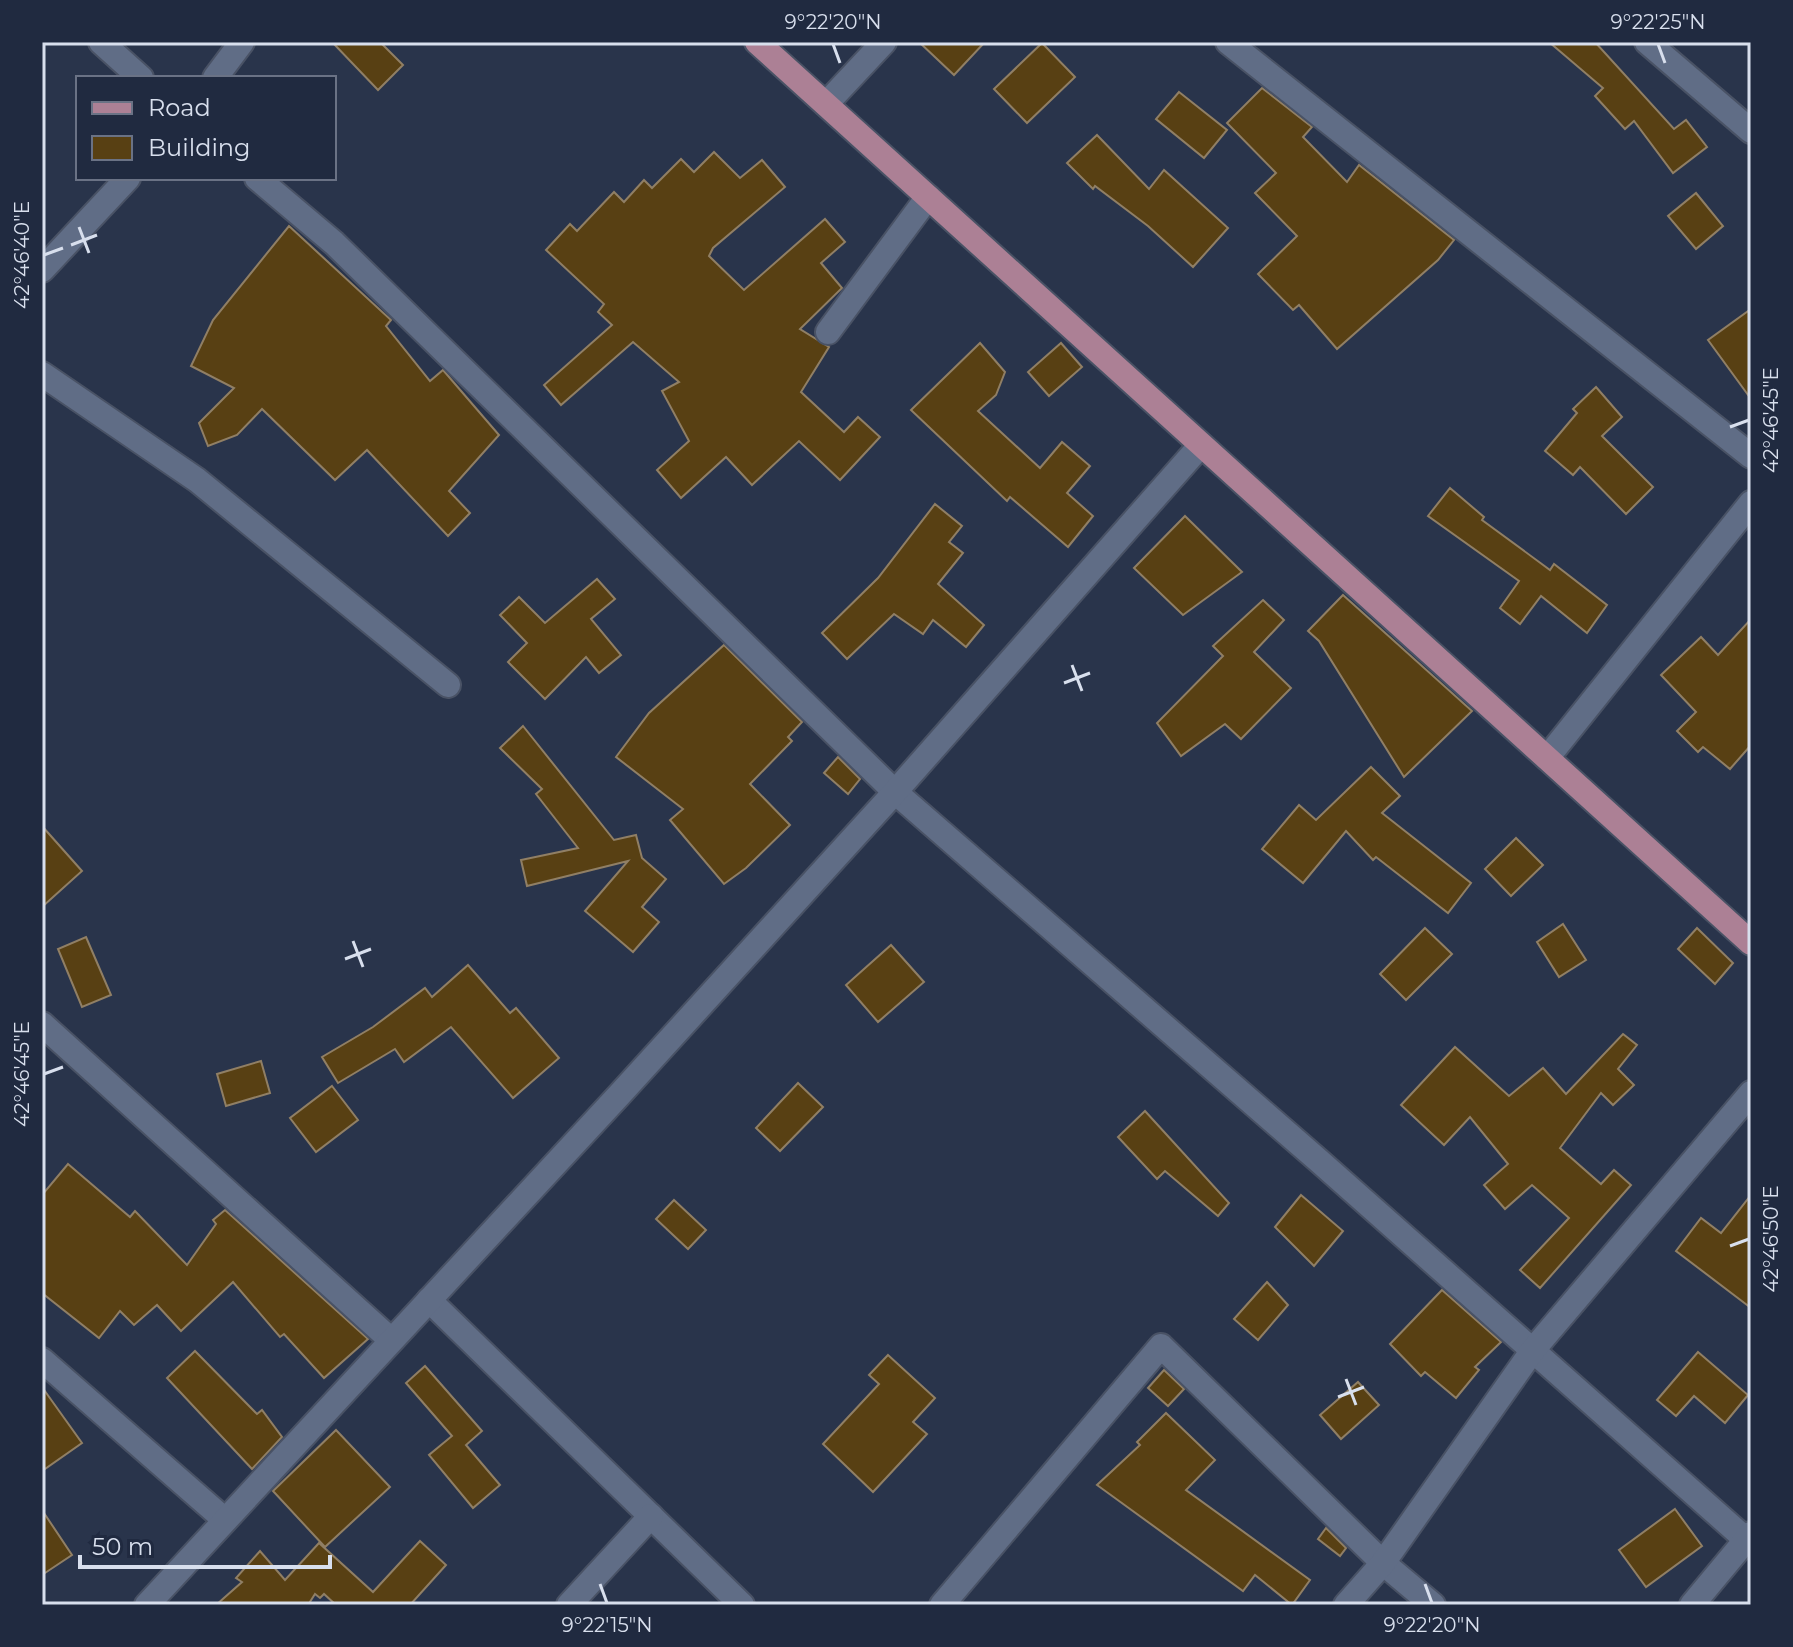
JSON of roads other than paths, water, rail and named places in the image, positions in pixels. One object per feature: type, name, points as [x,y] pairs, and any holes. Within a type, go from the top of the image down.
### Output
[{"type":"main road","points":[[757,42],[1751,943]]},
{"type":"street","points":[[101,42],[139,76]]},
{"type":"street","points":[[216,76],[242,42]]},
{"type":"street","points":[[826,104],[884,42]]},
{"type":"street","points":[[1228,42],[1751,456]]},
{"type":"street","points":[[1647,42],[1751,131]]},
{"type":"street","points":[[42,270],[126,180]]},
{"type":"street","points":[[259,180],[334,243],[895,792],[1749,1539],[1692,1605]]},
{"type":"street","points":[[828,332],[928,197]]},
{"type":"street","points":[[42,374],[197,480],[448,685]]},
{"type":"street","points":[[147,1605],[895,792],[1201,445]]},
{"type":"street","points":[[1547,758],[1751,503]]},
{"type":"street","points":[[42,1024],[391,1340]]},
{"type":"street","points":[[1346,1605],[1383,1563],[1533,1350],[1751,1093]]},
{"type":"street","points":[[429,1300],[742,1605]]},
{"type":"street","points":[[942,1605],[1161,1346],[1383,1563],[1433,1605]]},
{"type":"street","points":[[42,1360],[225,1520]]},
{"type":"street","points":[[569,1605],[651,1516]]}]
